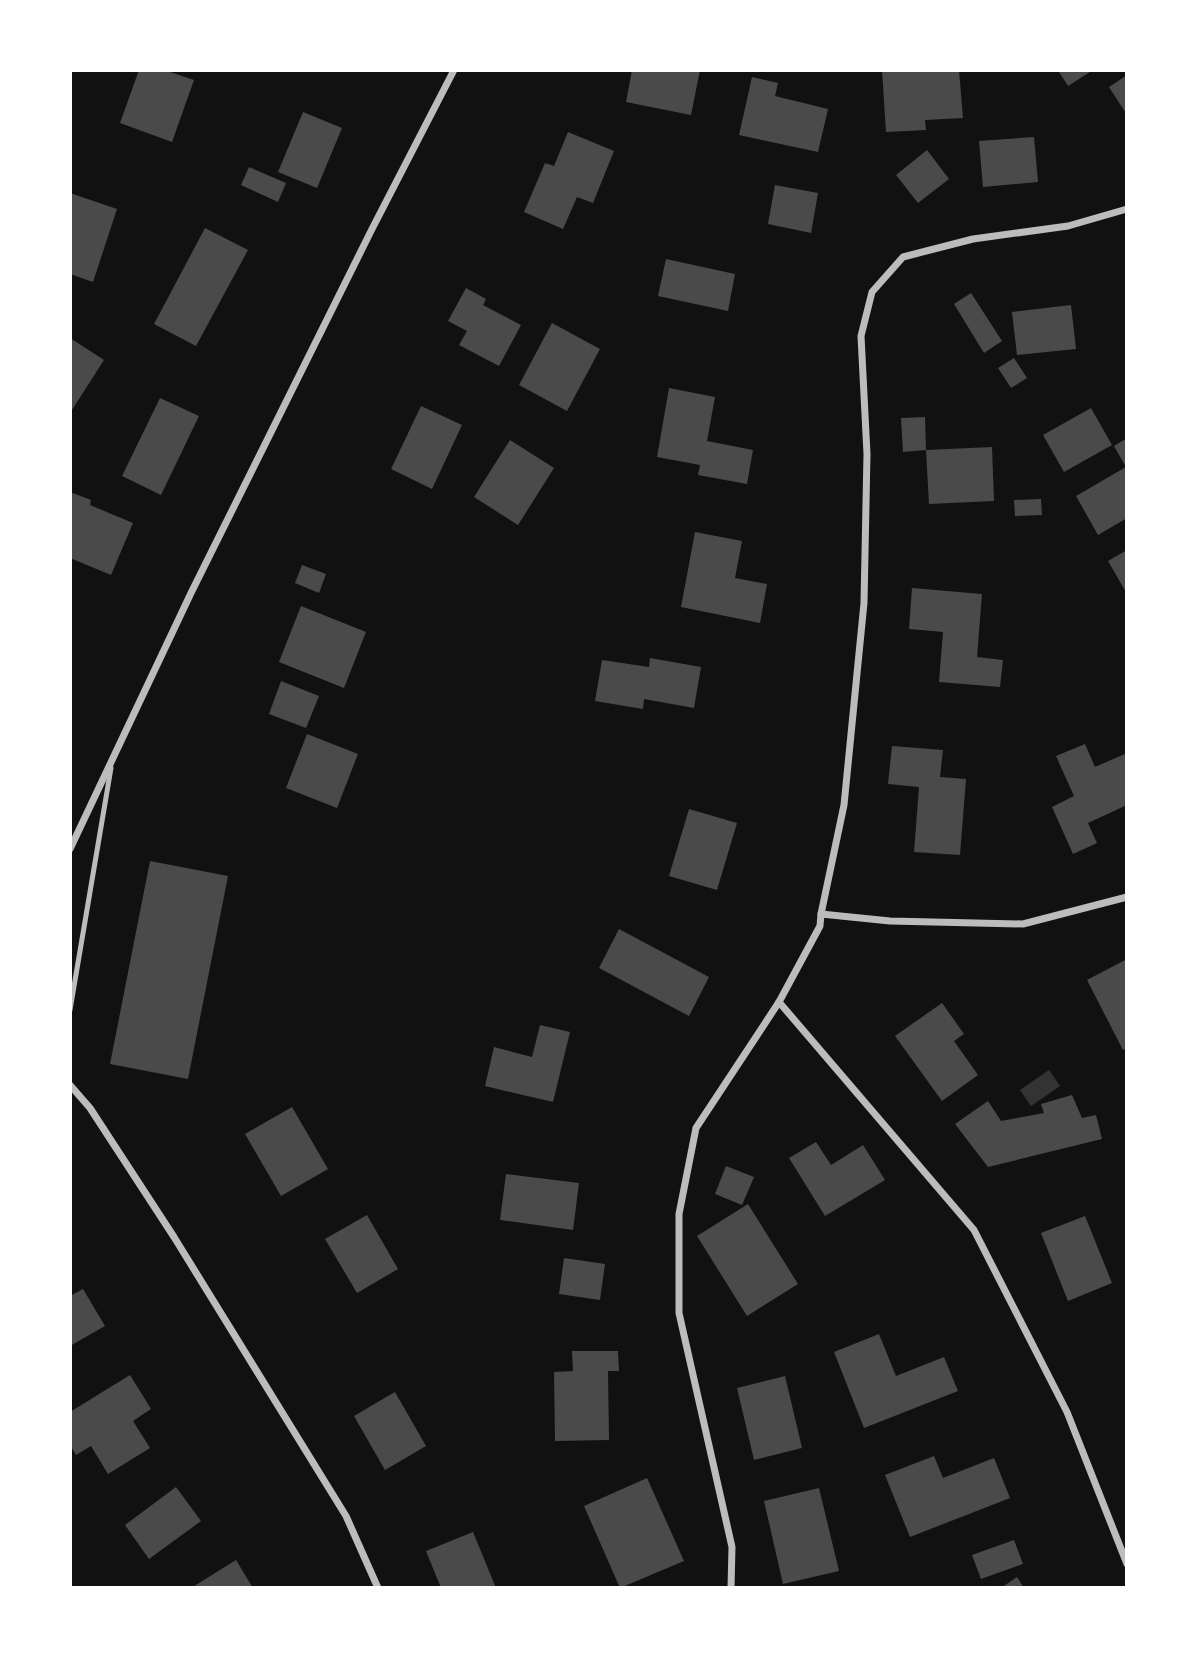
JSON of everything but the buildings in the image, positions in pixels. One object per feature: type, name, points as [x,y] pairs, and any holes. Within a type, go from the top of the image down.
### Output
[{"type":"street","points":[[70,849],[204,568],[454,70]]},
{"type":"street","points":[[732,1588],[733,1547],[679,1313],[679,1214],[696,1128],[779,1002],[820,926],[844,805],[864,603],[867,454],[862,335],[872,292],[903,257],[973,239],[1068,226],[1127,209]]},
{"type":"street","points":[[821,914],[891,921],[1023,924],[1127,897]]},
{"type":"street","points":[[779,1002],[974,1230],[1067,1412],[1127,1564]]},
{"type":"street","points":[[70,1085],[90,1108],[174,1237],[332,1493],[346,1516],[378,1588]]},
{"type":"lane","points":[[70,1010],[111,763]]},
{"type":"shaded area","points":[[1049,1070],[1060,1086],[1031,1106],[1020,1090]]}]
